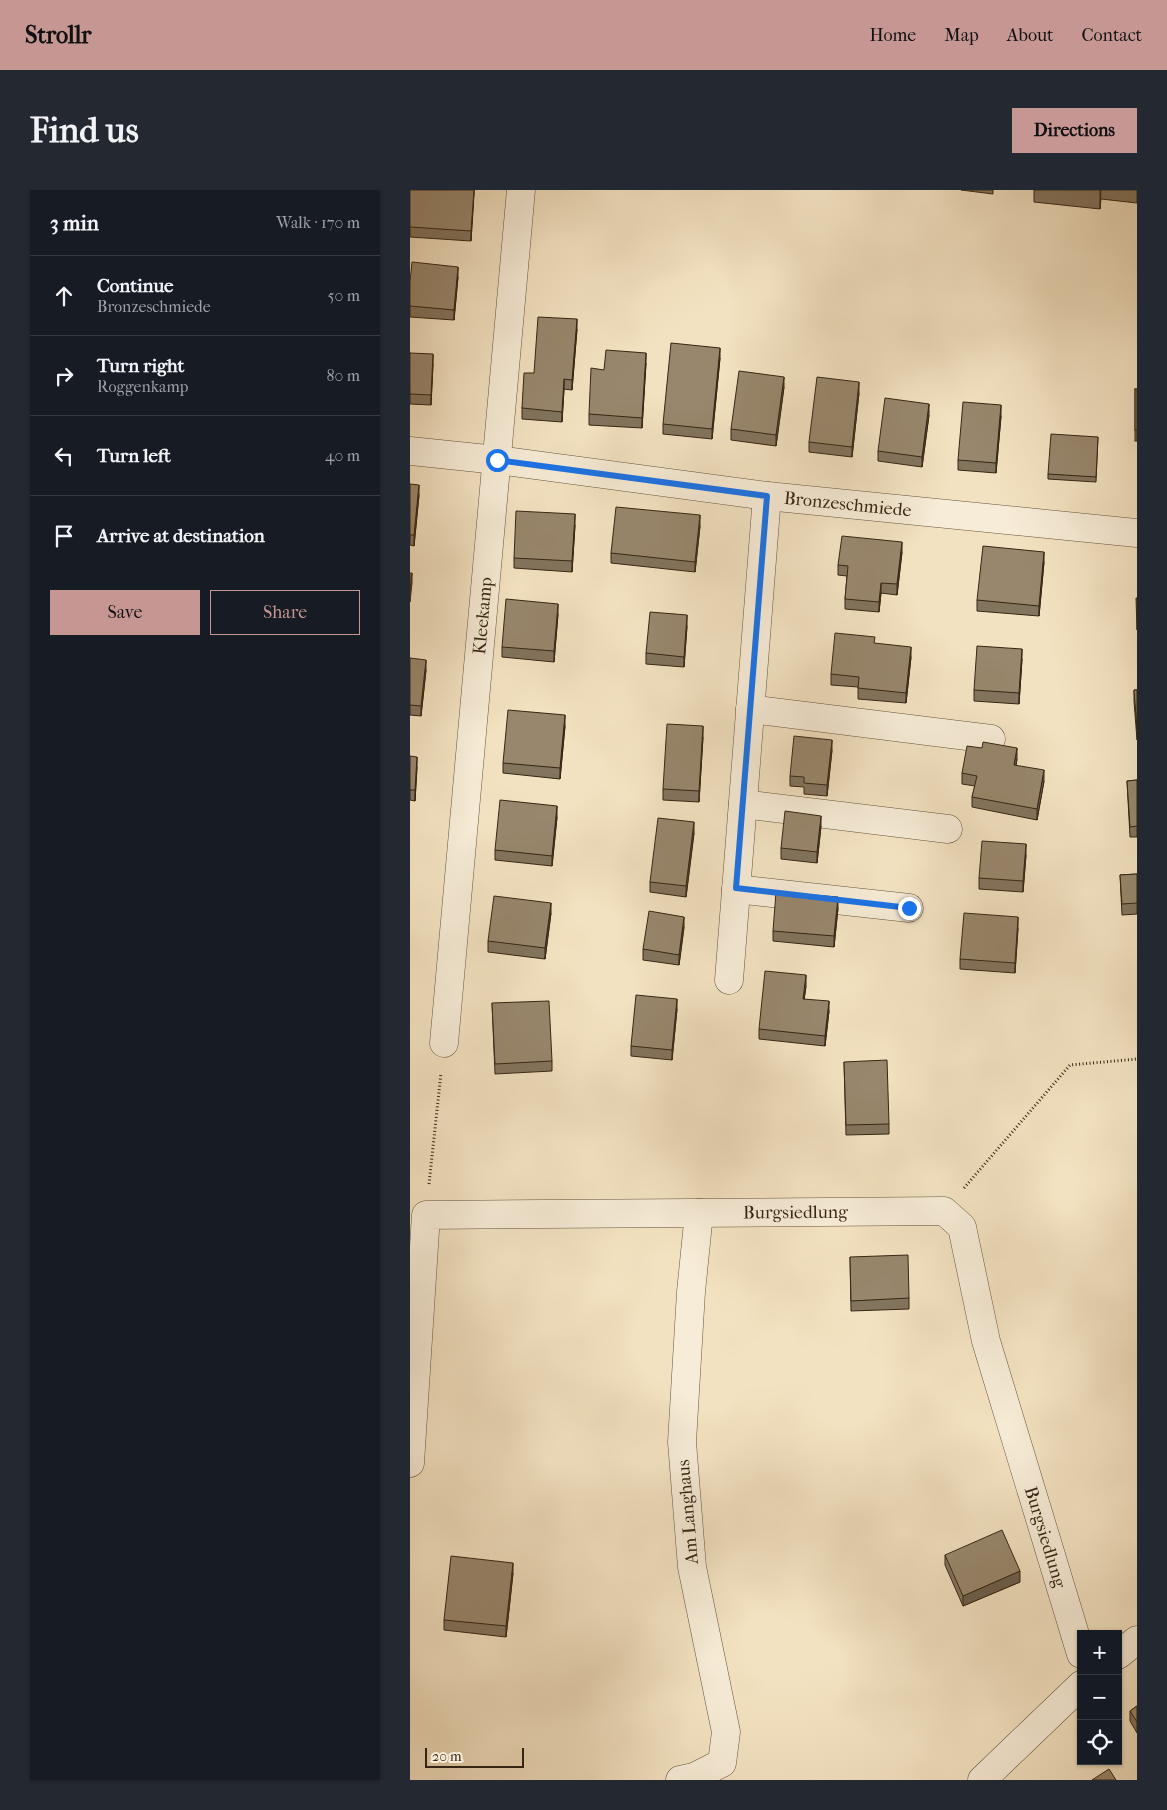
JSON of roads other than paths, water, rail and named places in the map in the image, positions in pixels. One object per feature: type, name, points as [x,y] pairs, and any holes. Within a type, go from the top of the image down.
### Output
[{"type":"street","name":"Kleekamp","points":[[444,1043],[521,190]]},
{"type":"street","name":"Bronzeschmiede","points":[[410,451],[497,460],[767,496],[1137,533]]},
{"type":"street","points":[[729,980],[767,496]]},
{"type":"street","points":[[750,709],[991,740]]},
{"type":"street","points":[[743,804],[948,829]]},
{"type":"street","points":[[736,888],[909,908]]},
{"type":"street","name":"Burgsiedlung","points":[[410,1463],[426,1216],[944,1211],[962,1227],[986,1341],[1077,1641]]},
{"type":"street","name":"Am Langhaus","points":[[680,1780],[694,1777],[722,1763],[726,1732],[692,1567],[682,1442],[691,1292],[699,1213]]},
{"type":"street","points":[[1122,1652],[1137,1640]]},
{"type":"street","points":[[982,1780],[1077,1689]]}]
